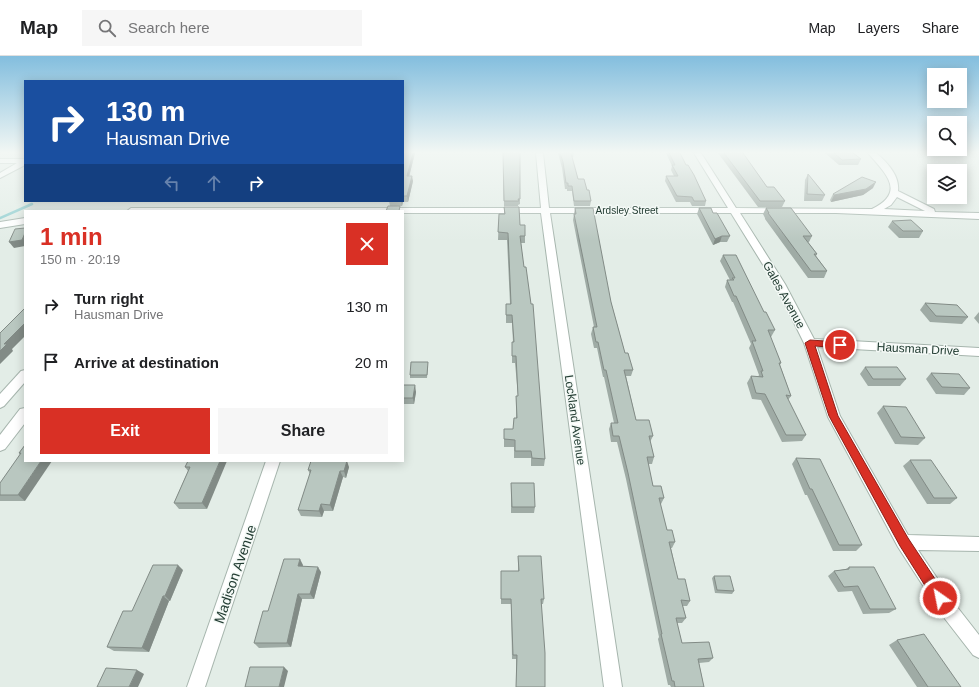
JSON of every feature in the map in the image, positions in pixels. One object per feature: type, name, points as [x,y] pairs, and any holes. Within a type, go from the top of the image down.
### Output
[{"type":"street","name":"Lockland Avenue","points":[[542,182],[613,687]]},
{"type":"street","name":"Gales Avenue","points":[[717,182],[780,284],[810,343],[834,416],[904,542],[948,609],[979,649]]},
{"type":"street","points":[[875,211],[888,203],[895,193],[896,187],[894,182]]},
{"type":"street","points":[[895,193],[935,213]]},
{"type":"street","points":[[186,210],[192,202]]},
{"type":"street","points":[[162,210],[168,203]]},
{"type":"street","name":"Ardsley Street","points":[[404,211],[875,211],[979,216]]},
{"type":"street","points":[[0,225],[24,221]]},
{"type":"street","name":"Hausman Drive","points":[[810,343],[979,352]]},
{"type":"street","points":[[0,403],[24,375]]},
{"type":"street","points":[[0,445],[24,414]]},
{"type":"street","name":"Madison Avenue","points":[[196,687],[273,462]]},
{"type":"street","points":[[904,542],[979,544]]},
{"type":"building","points":[[404,182],[410,182],[407,196],[404,196]]},
{"type":"building","points":[[504,182],[520,182],[519,201],[504,201]]},
{"type":"building","points":[[585,182],[587,190],[589,190],[591,201],[574,201],[572,186],[568,186],[568,183],[566,183]]},
{"type":"building","points":[[670,182],[697,182],[706,201],[694,201],[692,197],[677,196]]},
{"type":"building","points":[[746,182],[764,182],[767,187],[774,187],[785,201],[760,201]]},
{"type":"building","points":[[808,182],[815,182],[825,195],[807,194]]},
{"type":"building","points":[[853,182],[875,182],[866,189],[833,194]]},
{"type":"building","points":[[388,206],[400,206],[399,210],[386,210]]},
{"type":"building","points":[[504,207],[519,207],[520,225],[525,225],[525,236],[520,236],[531,304],[533,304],[545,459],[532,458],[531,451],[515,451],[515,440],[504,439],[504,429],[513,429],[514,418],[517,418],[516,396],[518,396],[516,356],[512,356],[512,342],[514,342],[512,315],[506,315],[506,304],[511,304],[508,233],[498,232],[499,214],[505,214]]},
{"type":"building","points":[[575,208],[593,208],[611,302],[625,353],[628,353],[633,370],[624,370],[636,420],[649,420],[653,436],[649,436],[654,457],[647,457],[653,486],[661,486],[664,498],[659,498],[667,530],[672,530],[675,542],[669,542],[678,579],[685,579],[690,601],[681,600],[686,618],[676,618],[682,643],[709,642],[713,658],[698,659],[704,687],[675,687],[674,681],[672,681],[628,473],[619,436],[613,436],[611,423],[618,423],[606,370],[604,370],[593,327],[597,327],[574,214],[576,214]]},
{"type":"building","points":[[699,208],[711,208],[713,213],[717,213],[730,236],[722,236],[715,239]]},
{"type":"building","points":[[766,208],[791,208],[812,236],[803,236],[817,254],[814,254],[827,271],[811,271],[768,213]]},
{"type":"building","points":[[911,220],[923,231],[903,231],[892,221]]},
{"type":"building","points":[[24,228],[22,240],[9,242],[15,229]]},
{"type":"building","points":[[723,255],[736,255],[764,312],[766,312],[775,330],[768,330],[781,363],[779,363],[791,396],[786,395],[806,435],[786,435],[765,394],[756,393],[751,376],[763,377],[761,371],[763,371],[752,341],[756,341],[736,296],[734,296],[727,280],[734,280],[732,278],[735,278]]},
{"type":"building","points":[[925,303],[957,305],[968,317],[936,316]]},
{"type":"building","points":[[24,309],[24,324],[4,344],[7,344],[0,351],[0,333]]},
{"type":"building","points":[[411,362],[428,362],[427,375],[410,375]]},
{"type":"building","points":[[865,367],[897,367],[906,379],[873,379]]},
{"type":"building","points":[[931,373],[959,374],[970,388],[942,387]]},
{"type":"building","points":[[404,385],[415,385],[413,398],[404,398]]},
{"type":"building","points":[[883,406],[906,407],[925,438],[901,437]]},
{"type":"building","points":[[24,446],[24,462],[40,462],[18,495],[0,495],[0,483],[21,453],[19,453]]},
{"type":"building","points":[[796,458],[820,459],[862,545],[839,545]]},
{"type":"building","points":[[910,460],[931,460],[957,498],[934,498]]},
{"type":"building","points":[[188,462],[220,462],[202,503],[174,503],[190,467],[185,467]]},
{"type":"building","points":[[311,462],[347,462],[344,471],[340,471],[330,505],[321,504],[319,511],[298,510],[311,470],[308,470]]},
{"type":"building","points":[[511,483],[534,483],[535,507],[512,507]]},
{"type":"building","points":[[518,556],[541,556],[544,599],[541,599],[545,653],[545,687],[516,687],[517,655],[513,655],[511,599],[501,599],[501,571],[519,571]]},
{"type":"building","points":[[284,559],[300,559],[298,566],[318,567],[310,594],[298,594],[287,643],[254,643],[263,611],[268,611]]},
{"type":"building","points":[[153,565],[178,565],[165,596],[163,596],[142,648],[107,647],[123,611],[132,611]]},
{"type":"building","points":[[849,567],[874,567],[896,609],[870,609],[858,586],[844,587],[834,571],[849,569]]},
{"type":"building","points":[[714,576],[730,576],[734,591],[717,590]]},
{"type":"building","points":[[924,634],[961,687],[928,687],[897,640]]},
{"type":"building","points":[[250,667],[284,667],[279,687],[245,687]]},
{"type":"building","points":[[106,668],[137,670],[129,687],[97,687]]},
{"type":"waterway","points":[[0,218],[32,204]]},
{"type":"route","points":[[840,345],[810,343],[820,378],[834,416],[904,542],[940,598]]}]
